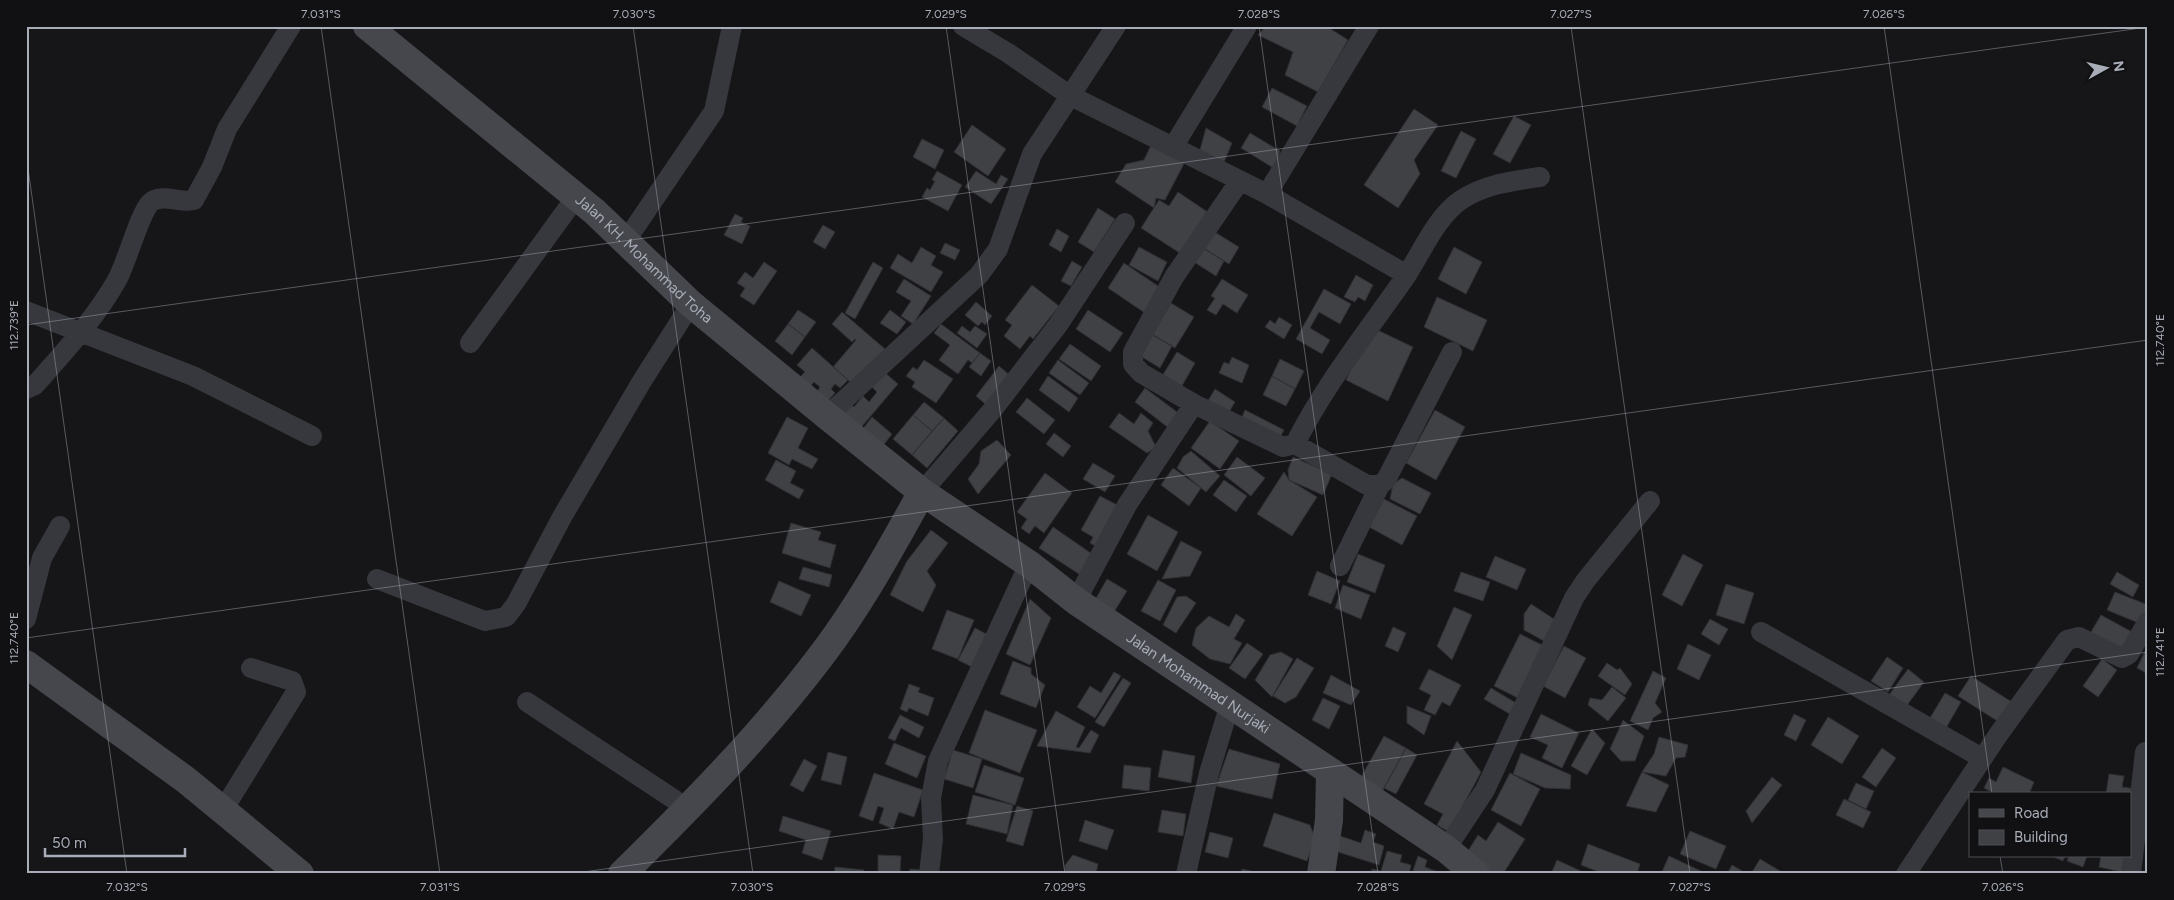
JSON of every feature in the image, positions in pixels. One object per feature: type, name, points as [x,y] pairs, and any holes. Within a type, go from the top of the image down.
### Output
[{"type":"street","points":[[26,389],[35,385],[100,308],[118,279],[144,212],[151,202],[159,199],[174,199],[186,202],[194,200],[212,167],[227,129],[291,26]]},
{"type":"street","name":"Jalan KH. Mohammad Toha","points":[[367,26],[595,212],[691,304],[922,492]]},
{"type":"street","points":[[625,242],[714,111],[732,26]]},
{"type":"street","points":[[827,416],[979,275],[998,248],[1032,154],[1116,26]]},
{"type":"street","points":[[1174,147],[1247,26]]},
{"type":"street","points":[[1267,194],[1368,26]]},
{"type":"street","points":[[974,29],[1069,95],[1203,160],[1239,182],[1267,194],[1407,275]]},
{"type":"street","points":[[1295,444],[1304,425],[1364,334],[1407,275],[1434,229],[1460,200],[1494,184],[1540,177]]},
{"type":"street","points":[[1239,182],[1174,277],[1133,352],[1133,364],[1141,373],[1194,404],[1284,447],[1295,444],[1367,485],[1380,485]]},
{"type":"street","points":[[470,343],[576,197]]},
{"type":"street","points":[[622,874],[687,808],[765,724],[821,656],[862,597],[922,492],[994,408],[1058,325],[1125,223]]},
{"type":"street","points":[[377,579],[485,621],[506,617],[516,604],[562,517],[642,381],[691,304]]},
{"type":"street","points":[[26,311],[82,330],[193,376],[312,436]]},
{"type":"street","points":[[1340,566],[1380,485],[1386,480],[1452,352]]},
{"type":"street","points":[[1076,600],[1127,505],[1194,404]]},
{"type":"street","name":"Jalan Mohammad Nurjaki","points":[[922,492],[1028,564],[1076,600],[1446,850],[1476,874]]},
{"type":"street","points":[[1446,850],[1485,790],[1525,708],[1574,598],[1586,580],[1650,501]]},
{"type":"street","points":[[26,619],[42,558],[60,526]]},
{"type":"street","points":[[929,874],[933,839],[931,798],[938,761],[1028,564]]},
{"type":"street","points":[[1906,874],[1982,758],[2067,640],[2079,637],[2122,658],[2129,654],[2148,621]]},
{"type":"street","points":[[1762,632],[1982,758]]},
{"type":"street","points":[[26,664],[186,780],[300,874]]},
{"type":"street","points":[[223,810],[296,692],[292,681],[251,668]]},
{"type":"street","points":[[528,702],[687,808]]},
{"type":"street","points":[[1186,874],[1209,773],[1230,704]]},
{"type":"street","points":[[2132,874],[2145,752]]},
{"type":"street","points":[[1320,874],[1329,820],[1330,773]]},
{"type":"street","points":[[1329,820],[1363,795]]},
{"type":"building","points":[[1266,26],[1326,26],[1348,40],[1318,92],[1285,75],[1293,52],[1258,35]]},
{"type":"building","points":[[1272,88],[1307,106],[1297,126],[1262,107]]},
{"type":"building","points":[[1414,109],[1438,125],[1414,160],[1420,174],[1398,208],[1364,185]]},
{"type":"building","points":[[1514,116],[1531,125],[1510,163],[1493,154]]},
{"type":"building","points":[[972,125],[1006,149],[988,176],[954,152]]},
{"type":"building","points":[[1206,128],[1232,143],[1224,162],[1200,150]]},
{"type":"building","points":[[1461,131],[1476,139],[1456,178],[1441,171]]},
{"type":"building","points":[[1250,133],[1280,151],[1275,169],[1241,148]]},
{"type":"building","points":[[922,139],[944,150],[935,169],[913,157]]},
{"type":"building","points":[[1153,141],[1187,158],[1165,200],[1156,198],[1154,208],[1115,182],[1126,164],[1144,160]]},
{"type":"building","points":[[937,171],[962,185],[948,211],[922,197],[927,188],[930,190],[935,181],[932,180]]},
{"type":"building","points":[[976,171],[996,184],[1001,175],[1008,179],[991,204],[965,187]]},
{"type":"building","points":[[1178,192],[1209,213],[1183,255],[1141,228],[1159,200],[1169,206]]},
{"type":"building","points":[[1098,208],[1115,219],[1094,252],[1078,242]]},
{"type":"building","points":[[735,214],[743,218],[741,222],[750,226],[742,244],[724,235]]},
{"type":"building","points":[[823,225],[835,232],[825,249],[813,242]]},
{"type":"building","points":[[1057,229],[1069,236],[1061,252],[1049,245]]},
{"type":"building","points":[[1213,231],[1239,247],[1229,264],[1203,248]]},
{"type":"building","points":[[945,243],[960,250],[955,260],[940,253]]},
{"type":"building","points":[[921,247],[936,256],[931,265],[943,272],[931,292],[890,268],[898,254],[912,263]]},
{"type":"building","points":[[1139,247],[1167,262],[1158,281],[1129,265]]},
{"type":"building","points":[[1454,247],[1482,262],[1466,294],[1438,279]]},
{"type":"building","points":[[1203,248],[1224,261],[1216,276],[1194,262]]},
{"type":"building","points":[[1072,261],[1082,267],[1071,286],[1061,281]]},
{"type":"building","points":[[764,262],[777,271],[754,305],[740,296],[745,288],[737,283],[745,272],[753,278]]},
{"type":"building","points":[[873,262],[883,268],[855,319],[845,313]]},
{"type":"building","points":[[1124,263],[1161,288],[1145,313],[1108,288]]},
{"type":"building","points":[[1356,275],[1373,285],[1365,301],[1358,297],[1355,302],[1344,297]]},
{"type":"building","points":[[904,279],[931,296],[913,324],[901,316],[911,301],[896,292]]},
{"type":"building","points":[[1222,279],[1248,295],[1237,313],[1223,304],[1216,315],[1207,310],[1215,298],[1211,296]]},
{"type":"building","points":[[1032,285],[1059,306],[1033,339],[1030,336],[1020,349],[1004,336],[1012,325],[1005,320]]},
{"type":"building","points":[[1324,289],[1351,304],[1340,324],[1319,312],[1310,328],[1330,340],[1322,354],[1296,339]]},
{"type":"building","points":[[1437,297],[1487,320],[1473,351],[1424,327]]},
{"type":"building","points":[[976,302],[992,316],[985,325],[982,322],[978,326],[965,315]]},
{"type":"building","points":[[1171,303],[1194,317],[1175,348],[1152,334]]},
{"type":"building","points":[[798,310],[816,322],[805,337],[788,324]]},
{"type":"building","points":[[890,310],[906,322],[897,334],[880,323]]},
{"type":"building","points":[[1088,310],[1123,333],[1110,352],[1076,329]]},
{"type":"building","points":[[842,312],[885,349],[854,385],[833,367],[856,340],[852,342],[832,324]]},
{"type":"building","points":[[1279,317],[1292,325],[1284,339],[1265,327],[1270,320],[1275,324]]},
{"type":"building","points":[[788,324],[805,337],[792,355],[775,341]]},
{"type":"building","points":[[941,324],[980,353],[972,363],[968,360],[958,374],[939,360],[950,345],[934,333]]},
{"type":"building","points":[[962,326],[970,332],[975,326],[987,334],[977,348],[957,333]]},
{"type":"building","points":[[1371,327],[1413,347],[1388,401],[1346,380]]},
{"type":"building","points":[[1149,333],[1172,346],[1160,368],[1137,354]]},
{"type":"building","points":[[1070,344],[1101,366],[1091,381],[1059,359]]},
{"type":"building","points":[[812,348],[848,380],[840,388],[835,384],[831,389],[835,393],[827,402],[816,393],[820,387],[814,382],[809,388],[798,379],[805,372],[797,365]]},
{"type":"building","points":[[1177,352],[1195,363],[1178,393],[1159,381]]},
{"type":"building","points":[[980,353],[991,361],[981,376],[969,367]]},
{"type":"building","points":[[1232,357],[1249,365],[1242,383],[1219,373],[1224,362],[1229,364]]},
{"type":"building","points":[[1280,359],[1304,371],[1295,389],[1272,376]]},
{"type":"building","points":[[924,360],[953,379],[936,403],[912,387],[915,382],[906,376],[913,367],[917,370]]},
{"type":"building","points":[[1058,360],[1089,383],[1080,395],[1049,373]]},
{"type":"building","points":[[999,366],[1013,378],[990,408],[976,396]]},
{"type":"building","points":[[883,371],[898,384],[858,431],[838,414],[848,402],[854,407],[863,396],[869,402],[877,392],[870,385]]},
{"type":"building","points":[[1048,376],[1078,398],[1069,412],[1039,390]]},
{"type":"building","points":[[1272,376],[1295,389],[1286,406],[1263,395]]},
{"type":"building","points":[[1145,388],[1181,415],[1170,429],[1135,402]]},
{"type":"building","points":[[1215,389],[1235,402],[1226,417],[1206,404]]},
{"type":"building","points":[[1027,398],[1055,420],[1044,434],[1016,412]]},
{"type":"building","points":[[924,402],[944,418],[932,431],[913,415]]},
{"type":"building","points":[[1245,410],[1284,430],[1278,441],[1240,422]]},
{"type":"building","points":[[1435,410],[1465,427],[1436,480],[1406,463]]},
{"type":"building","points":[[1119,413],[1134,424],[1141,413],[1153,423],[1148,431],[1156,447],[1147,453],[1109,427]]},
{"type":"building","points":[[913,415],[932,431],[912,455],[893,439]]},
{"type":"building","points":[[787,417],[808,428],[798,448],[818,459],[812,469],[792,459],[789,465],[768,453]]},
{"type":"building","points":[[872,417],[892,434],[882,447],[862,430]]},
{"type":"building","points":[[944,418],[958,431],[927,468],[912,455]]},
{"type":"building","points":[[1210,421],[1239,441],[1220,469],[1191,448]]},
{"type":"building","points":[[1054,433],[1071,446],[1063,457],[1046,444]]},
{"type":"building","points":[[997,440],[1011,455],[978,494],[968,479],[979,464],[981,451]]},
{"type":"building","points":[[1191,451],[1220,476],[1206,492],[1177,468],[1183,457]]},
{"type":"building","points":[[1237,457],[1265,478],[1251,496],[1224,475]]},
{"type":"building","points":[[1293,457],[1332,474],[1323,495],[1289,480],[1288,470]]},
{"type":"building","points":[[776,460],[796,471],[790,483],[804,490],[799,499],[765,480]]},
{"type":"building","points":[[1093,463],[1115,476],[1105,492],[1083,479]]},
{"type":"building","points":[[1173,468],[1201,488],[1189,506],[1161,485]]},
{"type":"building","points":[[1284,472],[1289,480],[1317,497],[1292,536],[1257,514]]},
{"type":"building","points":[[1045,473],[1072,493],[1044,533],[1035,526],[1029,534],[1021,528],[1027,519],[1017,512]]},
{"type":"building","points":[[1402,478],[1431,493],[1420,514],[1390,499],[1393,484]]},
{"type":"building","points":[[1224,480],[1247,496],[1236,512],[1213,495]]},
{"type":"building","points":[[1100,496],[1123,508],[1099,548],[1090,543],[1093,537],[1081,530]]},
{"type":"building","points":[[1384,499],[1417,516],[1402,545],[1369,527]]},
{"type":"building","points":[[1148,515],[1178,532],[1157,571],[1127,554]]},
{"type":"building","points":[[791,523],[821,532],[818,540],[836,545],[830,568],[782,553]]},
{"type":"building","points":[[1053,527],[1095,556],[1082,576],[1039,548]]},
{"type":"building","points":[[931,530],[948,543],[927,571],[936,585],[923,612],[890,595],[907,561]]},
{"type":"building","points":[[1181,541],[1202,552],[1190,576],[1162,579]]},
{"type":"building","points":[[1358,554],[1385,565],[1375,593],[1347,582]]},
{"type":"building","points":[[1683,554],[1703,565],[1682,606],[1662,595]]},
{"type":"building","points":[[1495,556],[1526,569],[1517,590],[1486,577]]},
{"type":"building","points":[[803,567],[832,575],[829,587],[799,579]]},
{"type":"building","points":[[1317,571],[1340,581],[1331,604],[1308,595]]},
{"type":"building","points":[[1461,572],[1490,582],[1483,601],[1454,591]]},
{"type":"building","points":[[2117,572],[2139,585],[2133,597],[2110,584]]},
{"type":"building","points":[[1107,579],[1127,591],[1114,612],[1095,600]]},
{"type":"building","points":[[1158,580],[1176,590],[1160,621],[1141,611]]},
{"type":"building","points":[[779,581],[811,595],[801,616],[770,602]]},
{"type":"building","points":[[1726,584],[1754,593],[1744,624],[1716,615]]},
{"type":"building","points":[[1343,585],[1370,595],[1361,619],[1335,608]]},
{"type":"building","points":[[2115,592],[2148,605],[2141,624],[2107,610]]},
{"type":"building","points":[[1186,596],[1196,603],[1176,633],[1163,625],[1177,597]]},
{"type":"building","points":[[1030,599],[1051,618],[1030,665],[1006,654]]},
{"type":"building","points":[[1531,604],[1557,621],[1553,646],[1524,630],[1524,614]]},
{"type":"building","points":[[1454,607],[1472,615],[1452,660],[1437,646]]},
{"type":"building","points":[[947,610],[974,620],[958,659],[932,649]]},
{"type":"building","points":[[1236,614],[1245,620],[1234,639],[1242,643],[1230,664],[1210,659],[1192,645],[1196,628],[1209,616],[1229,627]]},
{"type":"building","points":[[2101,615],[2134,633],[2122,656],[2088,637]]},
{"type":"building","points":[[1710,619],[1728,629],[1719,645],[1701,634]]},
{"type":"building","points":[[1393,627],[1406,633],[1398,652],[1385,646]]},
{"type":"building","points":[[975,628],[990,636],[974,668],[958,660]]},
{"type":"building","points":[[1520,634],[1548,648],[1522,700],[1494,686]]},
{"type":"building","points":[[1247,643],[1263,654],[1245,679],[1229,668]]},
{"type":"building","points":[[1688,644],[1711,655],[1699,680],[1677,669]]},
{"type":"building","points":[[1564,646],[1586,658],[1565,698],[1543,686]]},
{"type":"building","points":[[2146,649],[2148,650],[2148,674],[2137,668]]},
{"type":"building","points":[[1281,652],[1293,659],[1272,697],[1255,680],[1270,655]]},
{"type":"building","points":[[1887,657],[1903,668],[1888,692],[1871,681]]},
{"type":"building","points":[[1297,658],[1314,668],[1296,697],[1285,703],[1273,696]]},
{"type":"building","points":[[2102,659],[2117,670],[2098,697],[2083,686]]},
{"type":"building","points":[[1013,661],[1031,668],[1031,674],[1045,685],[1036,708],[1000,694]]},
{"type":"building","points":[[1607,663],[1617,670],[1620,668],[1632,684],[1625,695],[1598,676]]},
{"type":"building","points":[[1429,669],[1461,685],[1450,706],[1442,702],[1435,715],[1424,710],[1431,695],[1419,689]]},
{"type":"building","points":[[1908,669],[1924,682],[1905,708],[1889,695]]},
{"type":"building","points":[[1653,671],[1666,678],[1655,703],[1662,712],[1653,718],[1648,730],[1630,721]]},
{"type":"building","points":[[1114,672],[1121,676],[1095,718],[1077,707],[1090,686],[1101,693]]},
{"type":"building","points":[[1331,675],[1360,691],[1351,705],[1323,693]]},
{"type":"building","points":[[1971,676],[2015,704],[2002,724],[1958,696]]},
{"type":"building","points":[[1123,678],[1131,683],[1104,727],[1095,722]]},
{"type":"building","points":[[909,684],[920,688],[918,692],[934,698],[928,716],[909,708],[907,712],[900,709]]},
{"type":"building","points":[[1612,687],[1626,698],[1608,721],[1588,705],[1590,698],[1602,700]]},
{"type":"building","points":[[1491,688],[1521,706],[1515,717],[1484,699]]},
{"type":"building","points":[[1945,693],[1961,702],[1946,728],[1930,718]]},
{"type":"building","points":[[1323,698],[1340,706],[1329,729],[1312,720]]},
{"type":"building","points":[[1407,706],[1431,716],[1424,735],[1407,723]]},
{"type":"building","points":[[985,710],[1037,730],[1020,773],[969,753]]},
{"type":"building","points":[[1056,711],[1085,727],[1076,747],[1079,748],[1091,730],[1099,735],[1090,753],[1037,746]]},
{"type":"building","points":[[1541,714],[1579,733],[1562,768],[1542,758],[1548,745],[1530,737]]},
{"type":"building","points":[[1794,714],[1806,720],[1796,741],[1784,735]]},
{"type":"building","points":[[900,715],[924,727],[919,738],[901,728],[895,741],[888,738]]},
{"type":"building","points":[[1828,717],[1859,736],[1842,764],[1811,745]]},
{"type":"building","points":[[1623,720],[1644,736],[1635,761],[1621,761],[1610,749]]},
{"type":"building","points":[[1592,729],[1605,743],[1587,775],[1571,766]]},
{"type":"building","points":[[1384,736],[1406,748],[1382,792],[1360,779]]},
{"type":"building","points":[[1659,737],[1688,745],[1685,757],[1676,758],[1666,776],[1642,772],[1654,754]]},
{"type":"building","points":[[1457,741],[1481,772],[1449,832],[1437,825],[1443,814],[1424,804]]},
{"type":"building","points":[[894,743],[926,756],[917,778],[885,764]]},
{"type":"building","points":[[1406,748],[1417,755],[1396,794],[1384,788]]},
{"type":"building","points":[[1882,748],[1896,758],[1876,787],[1862,777]]},
{"type":"building","points":[[1229,749],[1280,764],[1272,799],[1216,786]]},
{"type":"building","points":[[953,750],[982,759],[973,788],[944,779]]},
{"type":"building","points":[[1163,750],[1195,756],[1191,783],[1158,777]]},
{"type":"building","points":[[828,752],[847,757],[841,785],[821,780]]},
{"type":"building","points":[[1521,753],[1571,775],[1570,789],[1545,788],[1513,774]]},
{"type":"building","points":[[804,759],[817,766],[803,792],[790,785]]},
{"type":"building","points":[[984,765],[1024,778],[1015,805],[975,792]]},
{"type":"building","points":[[1124,765],[1151,768],[1149,791],[1122,788]]},
{"type":"building","points":[[2003,767],[2034,782],[2030,792],[1991,792],[1984,788],[1989,778],[1996,782]]},
{"type":"building","points":[[1642,772],[1669,785],[1656,812],[1626,806]]},
{"type":"building","points":[[874,773],[923,790],[914,817],[899,812],[893,829],[879,823],[884,808],[878,806],[873,821],[859,816]]},
{"type":"building","points":[[1510,773],[1540,789],[1521,826],[1491,810]]},
{"type":"building","points":[[2109,774],[2124,776],[2122,787],[2136,789],[2132,792],[2106,792]]},
{"type":"building","points":[[1772,777],[1782,785],[1752,823],[1746,811]]},
{"type":"building","points":[[1856,783],[1874,791],[1866,809],[1848,800]]},
{"type":"building","points":[[973,795],[1013,805],[1007,834],[966,824]]},
{"type":"building","points":[[1844,799],[1871,812],[1863,828],[1836,815]]},
{"type":"building","points":[[1017,806],[1033,811],[1023,846],[1006,841]]},
{"type":"building","points":[[1162,810],[1186,814],[1183,836],[1158,832]]},
{"type":"building","points":[[1274,813],[1310,825],[1315,838],[1307,861],[1263,846]]},
{"type":"building","points":[[783,816],[831,831],[822,860],[802,853],[806,840],[779,831]]},
{"type":"building","points":[[1085,820],[1114,830],[1107,850],[1079,841]]},
{"type":"building","points":[[1498,822],[1525,839],[1503,874],[1494,874],[1465,856],[1478,835],[1486,841]]},
{"type":"building","points":[[1365,830],[1376,834],[1373,842],[1384,846],[1379,865],[1335,851],[1340,836],[1361,843]]},
{"type":"building","points":[[1690,831],[1726,846],[1716,869],[1680,854]]},
{"type":"building","points":[[1210,832],[1233,838],[1228,858],[1205,852]]},
{"type":"building","points":[[1588,844],[1640,864],[1637,874],[1604,874],[1581,865]]},
{"type":"building","points":[[1387,851],[1402,855],[1400,862],[1411,865],[1409,874],[1371,874],[1372,869],[1381,871]]},
{"type":"building","points":[[878,855],[901,856],[900,873],[878,873]]},
{"type":"building","points":[[1073,855],[1098,864],[1096,874],[1065,874],[1065,865]]},
{"type":"building","points":[[1418,856],[1427,860],[1425,867],[1443,874],[1412,874]]},
{"type":"building","points":[[1669,856],[1703,872],[1702,874],[1661,874]]},
{"type":"building","points":[[2068,858],[2086,858],[2083,867],[2067,861]]},
{"type":"building","points":[[2101,858],[2129,858],[2126,873],[2099,867]]},
{"type":"building","points":[[1760,859],[1785,874],[1751,874]]},
{"type":"building","points":[[1557,860],[1587,874],[1551,874]]},
{"type":"building","points":[[1732,865],[1747,874],[1727,874]]},
{"type":"building","points":[[835,867],[864,870],[863,874],[834,874]]},
{"type":"building","points":[[910,869],[921,870],[921,874],[909,874]]},
{"type":"building","points":[[1242,869],[1262,874],[1241,874]]}]
